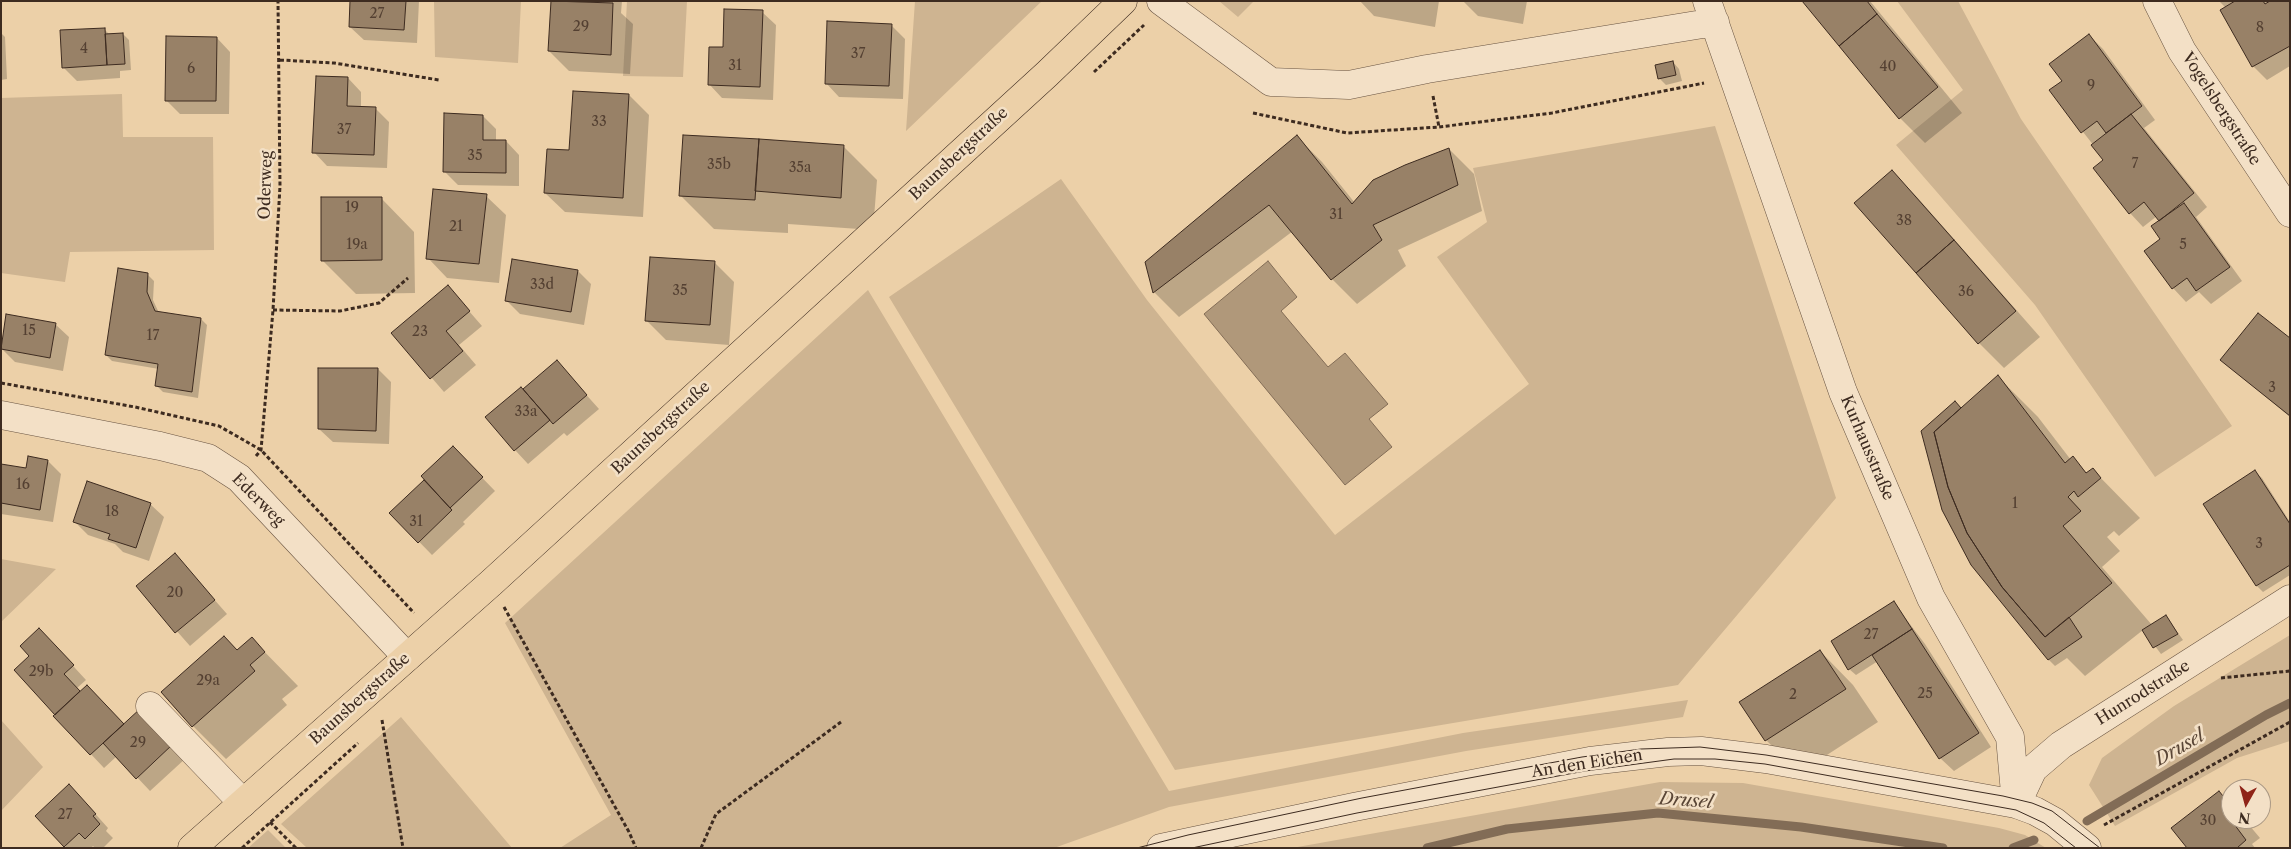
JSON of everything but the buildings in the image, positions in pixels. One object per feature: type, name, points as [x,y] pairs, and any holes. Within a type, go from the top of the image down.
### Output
[{"type":"main road","name":"Baunsbergstraße","points":[[192,848],[492,584],[1047,74],[1123,1]]},
{"type":"street","points":[[1161,1],[1271,82],[1349,85],[1711,12]]},
{"type":"street","name":"Vogelsbergstraße","points":[[2157,1],[2182,51],[2290,213]]},
{"type":"street","name":"Kurhausstraße","points":[[1711,12],[1843,392],[1931,598],[2010,736],[2016,804]]},
{"type":"street","name":"Ederweg","points":[[1,416],[160,446],[208,458],[239,478],[407,657]]},
{"type":"street","name":"Hunrodstraße","points":[[2016,804],[2033,769],[2061,745],[2290,599]]},
{"type":"street","points":[[150,706],[243,803]]},
{"type":"street","name":"An den Eichen","points":[[1161,848],[1345,808],[1590,761],[1668,752],[1701,751],[1766,759],[2016,804]]},
{"type":"street","points":[[2016,804],[2055,822],[2082,844]]},
{"type":"path","name":"Oderweg","points":[[239,478],[261,450],[273,310],[280,186],[278,1]]},
{"type":"path","points":[[280,60],[334,63],[439,80]]},
{"type":"path","points":[[1253,113],[1347,133],[1439,127],[1552,113],[1734,76]]},
{"type":"path","points":[[273,310],[340,310],[379,303],[408,278]]},
{"type":"path","points":[[492,584],[630,832],[636,848]]},
{"type":"path","points":[[2195,660],[2208,679],[2290,671]]},
{"type":"path","points":[[375,726],[388,715]]},
{"type":"path","points":[[382,720],[403,848]]},
{"type":"path","points":[[701,848],[716,814],[841,722]]},
{"type":"path","points":[[2082,844],[2290,722]]},
{"type":"path","points":[[242,848],[361,739]]},
{"type":"path","points":[[270,822],[296,848]]},
{"type":"shaded area","points":[[434,1],[521,1],[518,63],[435,57]]},
{"type":"shaded area","points":[[627,1],[687,1],[683,77],[623,76]]},
{"type":"shaded area","points":[[915,1],[1042,1],[906,131]]},
{"type":"shaded area","points":[[1219,1],[1254,1],[1238,17]]},
{"type":"shaded area","points":[[1897,1],[1958,1],[2021,119],[2232,426],[2155,477],[2035,305],[1896,145],[1963,90]]},
{"type":"shaded area","points":[[122,94],[123,137],[213,137],[214,250],[70,252],[65,282],[1,273],[1,98]]},
{"type":"shaded area","points":[[1715,126],[1836,498],[1678,685],[1175,770],[889,297],[1061,179],[1147,300],[1335,535],[1529,384],[1437,257],[1487,222],[1473,168]]},
{"type":"shaded area","points":[[1268,261],[1297,297],[1281,311],[1328,367],[1345,353],[1388,404],[1369,419],[1392,447],[1345,485],[1204,314]]},
{"type":"shaded area","points":[[868,290],[1169,791],[1463,733],[1688,700],[1683,717],[1466,751],[1169,807],[1054,848],[560,848],[611,815],[505,623]]},
{"type":"shaded area","points":[[1,559],[56,569],[1,622]]},
{"type":"shaded area","points":[[2290,635],[2290,741],[2237,758],[2115,826],[2089,785],[2102,758],[2174,706]]},
{"type":"shaded area","points":[[401,717],[512,848],[307,848],[281,824]]},
{"type":"shaded area","points":[[1,720],[43,767],[1,811]]},
{"type":"shaded area","points":[[1660,782],[1743,783],[1999,828],[2025,835],[2046,848],[1292,848]]},
{"type":"shaded area","points":[[268,830],[286,848],[248,848]]},
{"type":"waterway","name":"Drusel","points":[[2087,821],[2266,715],[2290,703]]},
{"type":"waterway","name":"Drusel","points":[[1427,848],[1507,829],[1658,813],[1801,827],[1943,848]]},
{"type":"waterway","name":"Drusel","points":[[2013,848],[2034,840]]},
{"type":"tram line","points":[[1137,848],[1188,835],[1362,798],[1582,757],[1641,749],[1700,747],[1766,755],[2003,796],[2032,803],[2052,811],[2100,848]]},
{"type":"tram line","points":[[1192,848],[1357,813],[1585,771],[1674,759],[1715,759],[1765,764],[2016,810],[2044,823],[2076,848]]}]
